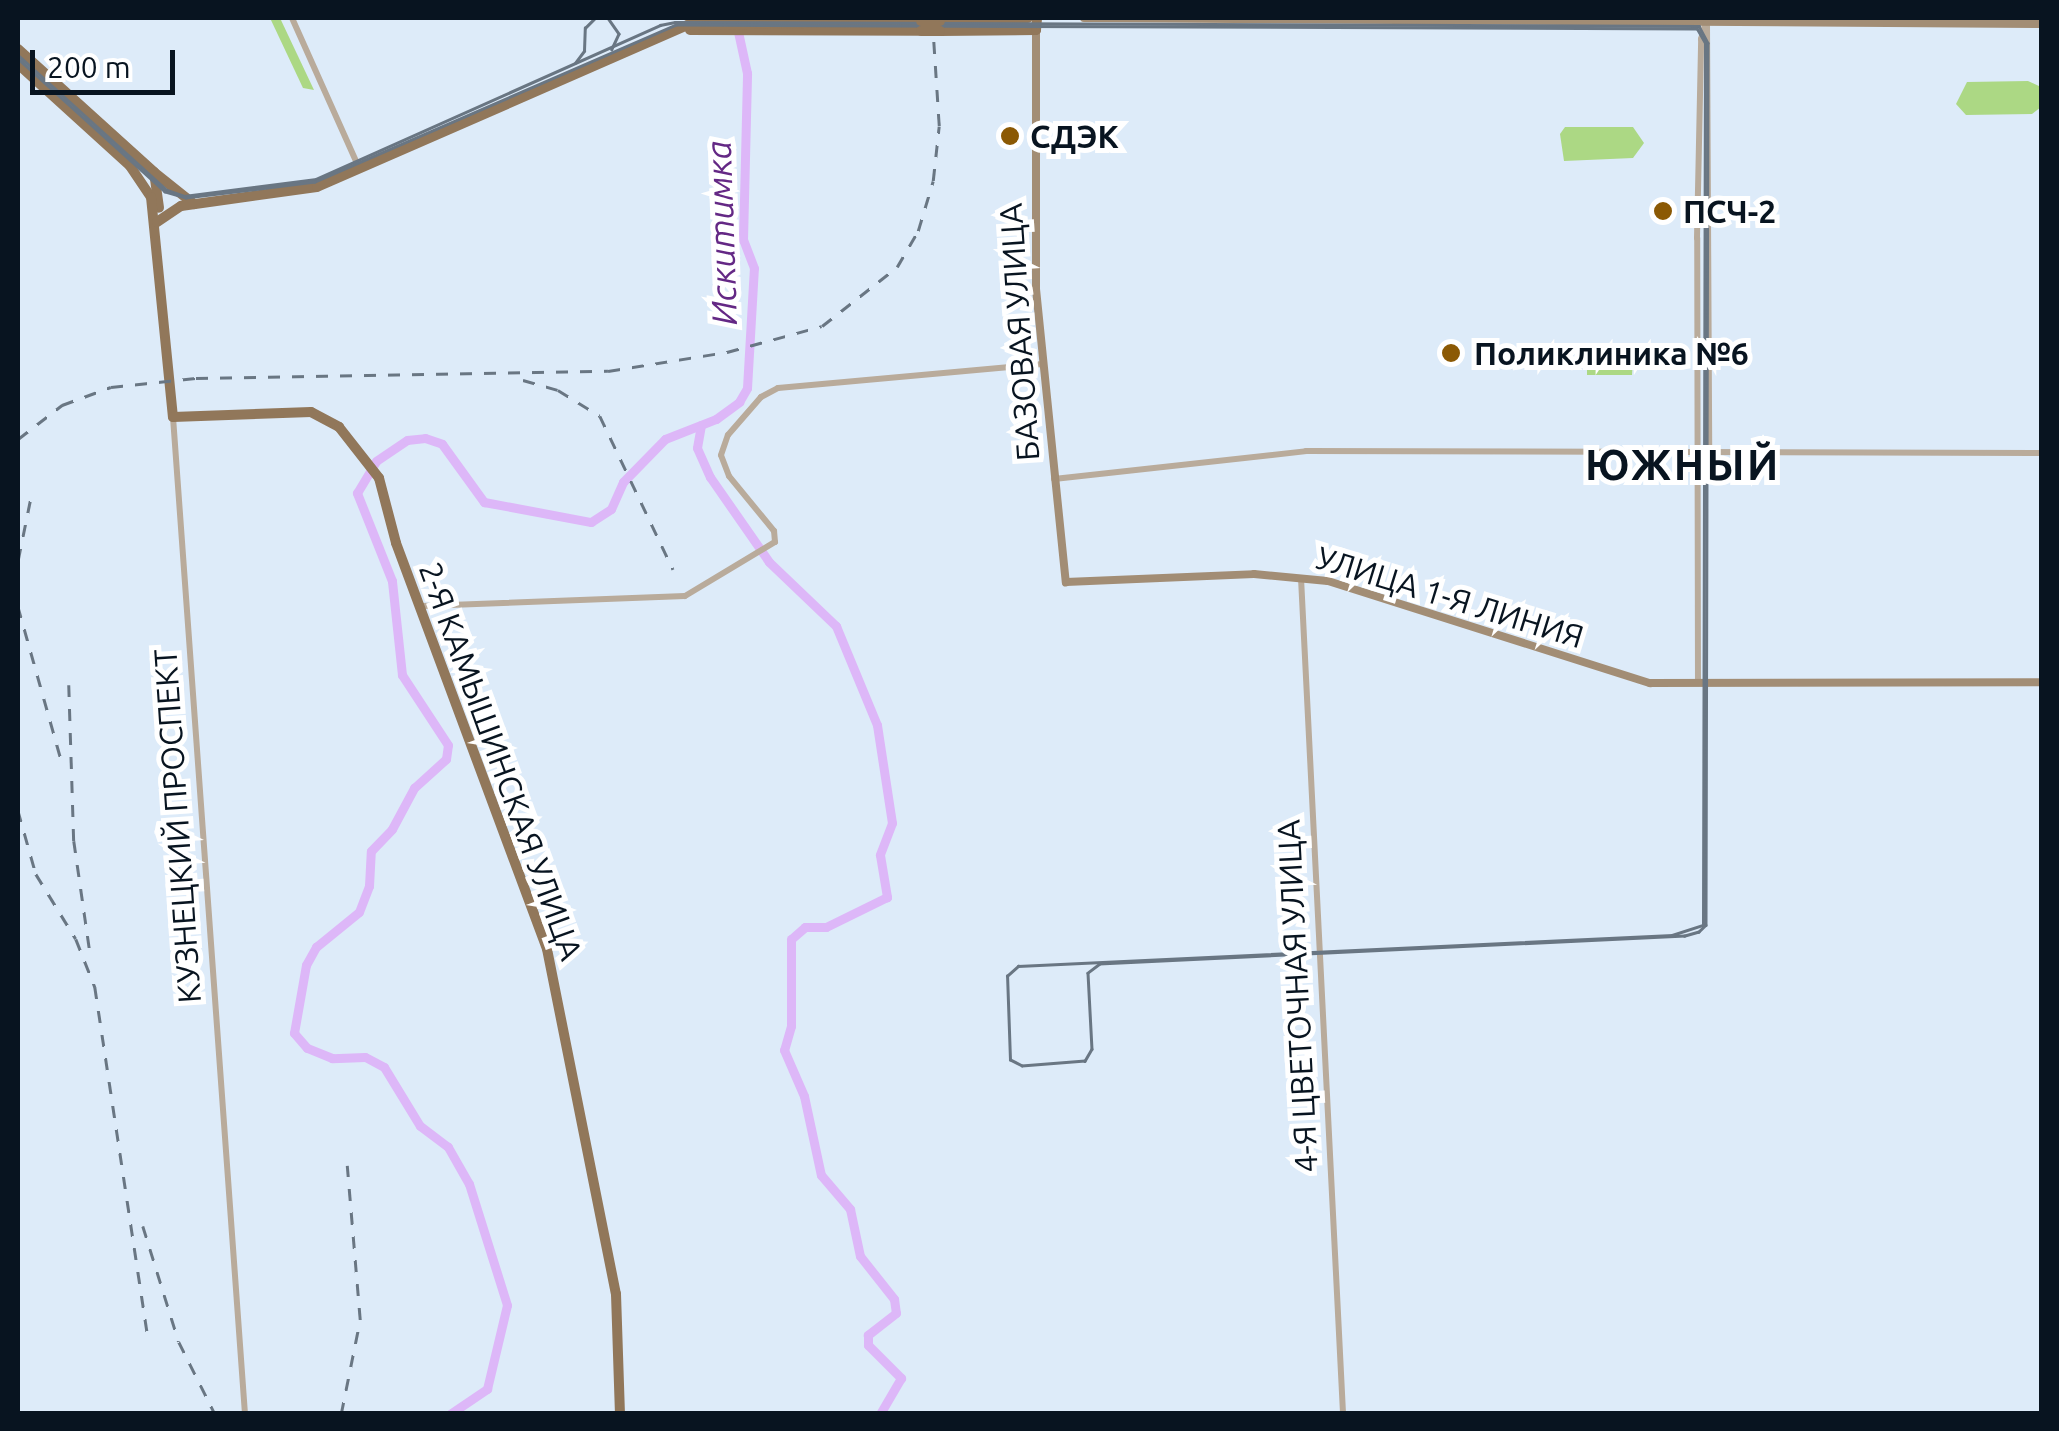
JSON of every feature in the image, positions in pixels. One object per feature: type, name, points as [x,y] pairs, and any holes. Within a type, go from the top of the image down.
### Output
[{"type":"main road","points":[[940,26],[1028,18]]},
{"type":"main road","points":[[1084,18],[2042,24]]},
{"type":"main road","points":[[158,225],[192,204],[300,191],[669,33],[714,27],[1036,24]]},
{"type":"main road","name":"БАЗОВАЯ УЛИЦА","points":[[1036,24],[1040,364],[1066,582]]},
{"type":"main road","points":[[18,49],[192,204]]},
{"type":"main road","name":"КУЗНЕЦКИЙ ПРОСПЕКТ","points":[[18,64],[130,166],[147,189],[158,225]]},
{"type":"main road","points":[[130,166],[158,189],[192,204]]},
{"type":"main road","name":"КУЗНЕЦКИЙ ПРОСПЕКТ","points":[[154,172],[172,418]]},
{"type":"main road","name":"2-Я КАМЫШИНСКАЯ УЛИЦА","points":[[172,418],[311,412],[339,427],[379,478],[396,544],[423,606],[547,949],[616,1294],[620,1414]]},
{"type":"main road","name":"УЛИЦА 1-Я ЛИНИЯ","points":[[1066,582],[1301,576],[1622,676],[1698,683],[2042,682]]},
{"type":"street","points":[[292,18],[359,168]]},
{"type":"street","points":[[1707,19],[1709,455]]},
{"type":"street","points":[[1698,683],[1700,58],[1707,19]]},
{"type":"street","points":[[423,606],[671,600],[769,549],[774,531],[729,476],[721,455],[728,435],[761,398],[778,388],[1040,364]]},
{"type":"street","name":"КУЗНЕЦКИЙ ПРОСПЕКТ","points":[[172,418],[245,1414]]},
{"type":"street","points":[[1054,479],[1306,451],[2042,453]]},
{"type":"street","name":"4-Я ЦВЕТОЧНАЯ УЛИЦА","points":[[1301,576],[1344,1414]]},
{"type":"green space","points":[[270,18],[280,18],[314,90],[303,88]]},
{"type":"green space","points":[[2028,81],[2041,87],[2041,107],[2032,114],[1966,115],[1956,104],[1967,82]]},
{"type":"green space","points":[[1565,127],[1633,127],[1644,143],[1633,158],[1564,161],[1560,134]]},
{"type":"green space","points":[[1587,360],[1633,360],[1632,375],[1587,375]]},
{"type":"waterway","name":"Искитимка","points":[[450,1414],[487,1389],[507,1305],[469,1184],[448,1147],[420,1126],[384,1067],[365,1057],[332,1058],[307,1048],[294,1033],[306,965],[316,947],[359,912],[369,886],[371,851],[392,829],[414,788],[446,759],[448,745],[402,675],[392,581],[357,493],[376,461],[407,440],[425,438],[442,444],[484,502],[591,522],[611,509],[623,482],[665,439],[716,419],[739,402],[747,388],[754,268],[743,240],[747,73],[735,18]]},
{"type":"waterway","points":[[701,425],[697,448],[710,477],[769,562],[836,626],[877,725],[892,823],[880,855],[887,897],[826,927],[805,927],[791,939],[791,1026],[784,1050],[804,1096],[821,1175],[850,1209],[860,1256],[894,1299],[896,1313],[868,1335],[868,1345],[901,1378],[880,1414]]},
{"type":"tram line","points":[[575,63],[584,51],[585,28],[595,18]]},
{"type":"tram line","points":[[608,18],[619,34],[612,49]]},
{"type":"tram line","points":[[18,55],[167,190],[184,196],[316,179],[660,25],[675,22],[1699,26],[1708,43],[1706,925],[1685,936],[1100,964],[1088,973],[1092,1049],[1085,1061],[1022,1066],[1010,1060],[1007,976],[1018,966],[1672,935],[1703,925],[1705,43],[1697,29],[676,25],[315,182],[186,198],[165,192],[18,59]]},
{"type":"railway","points":[[18,439],[62,405],[111,387],[196,378],[608,371],[727,352],[822,326],[897,267],[918,231],[933,181],[939,126],[932,18]]},
{"type":"railway","points":[[523,380],[558,390],[600,416],[673,569]]},
{"type":"railway","points":[[18,560],[31,496]]},
{"type":"railway","points":[[18,606],[62,763]]},
{"type":"railway","points":[[69,685],[74,841],[90,952]]},
{"type":"railway","points":[[18,810],[36,874],[76,939],[95,987],[148,1338]]},
{"type":"railway","points":[[341,1414],[360,1320],[347,1166]]},
{"type":"railway","points":[[143,1226],[179,1342],[215,1414]]},
{"type":"place","name":"СДЭК","points":[[1010,136]]},
{"type":"place","name":"ПСЧ-2","points":[[1663,211]]},
{"type":"place","name":"Поликлиника №6","points":[[1451,353]]},
{"type":"district","name":"ЮЖНЫЙ","points":[[1683,465]]}]
